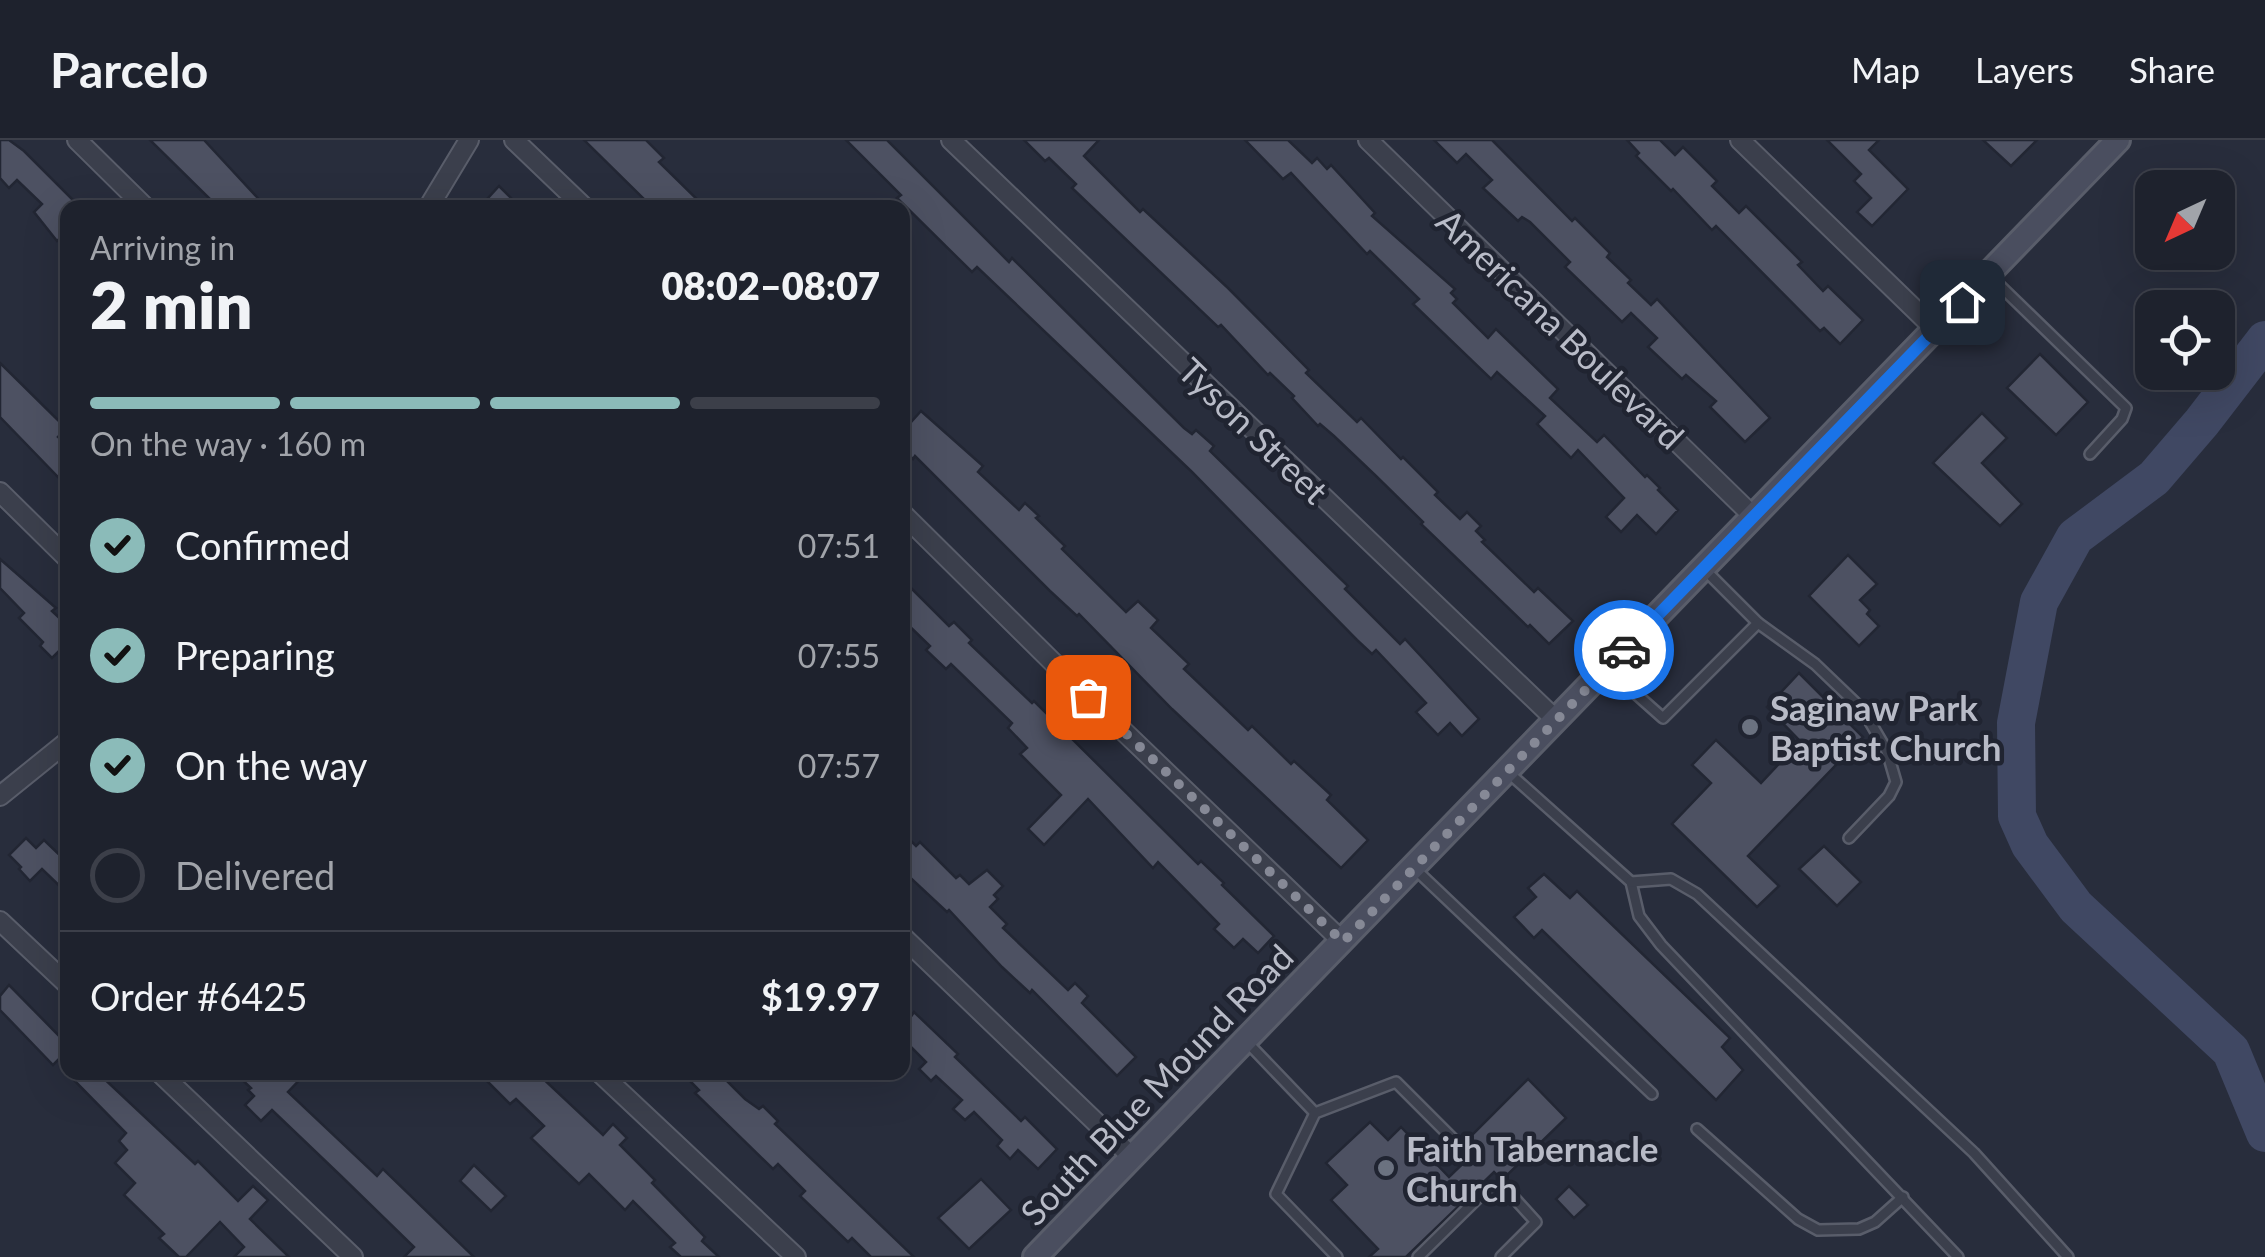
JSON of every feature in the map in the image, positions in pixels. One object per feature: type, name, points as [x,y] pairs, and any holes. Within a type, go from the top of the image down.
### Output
[{"type":"main road","name":"South Blue Mound Road","points":[[1036,1257],[2116,140]]},
{"type":"street","points":[[77,140],[138,200]]},
{"type":"street","points":[[433,200],[469,140]]},
{"type":"street","points":[[514,140],[577,200]]},
{"type":"street","name":"Tyson Street","points":[[951,140],[1556,720]]},
{"type":"street","name":"Americana Boulevard","points":[[1368,140],[1754,517]]},
{"type":"street","points":[[1740,140],[1935,329]]},
{"type":"street","points":[[0,492],[60,551]]},
{"type":"street","points":[[910,521],[1343,942]]},
{"type":"street","points":[[0,796],[60,747]]},
{"type":"street","points":[[0,921],[60,977]]},
{"type":"street","points":[[910,944],[1132,1157]]},
{"type":"street","points":[[167,1080],[353,1257]]},
{"type":"street","points":[[608,1080],[796,1257]]},
{"type":"lane","points":[[1989,275],[2126,408],[2122,419],[2090,454]]},
{"type":"lane","points":[[1704,568],[1758,623],[1815,664],[1863,710],[1887,751],[1896,782],[1889,796],[1849,838]]},
{"type":"lane","points":[[1606,668],[1663,718],[1758,623]]},
{"type":"lane","points":[[1507,772],[1632,882],[1639,916],[1661,946],[1958,1257]]},
{"type":"lane","points":[[1414,868],[1652,1094]]},
{"type":"lane","points":[[1632,882],[1671,879],[1697,894],[1974,1154],[2068,1257]]},
{"type":"lane","points":[[1246,1041],[1316,1113]]},
{"type":"lane","points":[[1337,1257],[1276,1194],[1316,1113],[1396,1082],[1453,1139]]},
{"type":"lane","points":[[1697,1129],[1798,1219],[1818,1230],[1859,1229],[1876,1222],[1903,1197]]},
{"type":"lane","points":[[1418,1257],[1480,1196],[1507,1190],[1536,1222],[1500,1257]]},
{"type":"building","points":[[0,140],[9,140],[73,200],[60,200],[60,238],[57,241],[34,212],[42,204],[17,180],[9,188],[0,178]]},
{"type":"building","points":[[150,140],[204,140],[260,200],[211,200]]},
{"type":"building","points":[[584,140],[646,140],[664,158],[659,162],[698,200],[644,199]]},
{"type":"building","points":[[846,140],[887,140],[1184,428],[1192,434],[1196,430],[1214,446],[1210,451],[1348,586],[1345,589],[1400,644],[1405,639],[1479,719],[1462,736],[1450,723],[1438,735],[1416,712],[1426,703],[1376,650],[1372,654],[1357,640],[1192,472],[977,267],[972,272],[910,211],[910,200],[897,198],[901,195]]},
{"type":"building","points":[[1024,140],[1099,140],[1084,156],[1140,212],[1143,209],[1228,288],[1309,370],[1306,373],[1357,422],[1361,418],[1403,457],[1460,519],[1467,512],[1481,526],[1476,531],[1485,540],[1482,542],[1534,592],[1538,588],[1573,621],[1549,644],[1528,627],[1376,476],[1318,426],[1294,396],[1268,375],[1221,325],[1218,327],[1072,188],[1076,184]]},
{"type":"building","points":[[1245,140],[1288,140],[1312,163],[1317,158],[1327,169],[1331,165],[1375,213],[1372,216],[1455,289],[1451,293],[1457,299],[1453,303],[1488,338],[1496,329],[1558,389],[1550,398],[1597,442],[1604,435],[1678,510],[1656,534],[1637,515],[1621,532],[1606,517],[1624,498],[1578,450],[1571,458],[1537,424],[1545,416],[1497,372],[1491,379],[1413,304],[1419,299],[1370,251],[1367,254],[1291,173],[1283,179]]},
{"type":"building","points":[[1434,140],[1492,140],[1572,221],[1575,218],[1610,253],[1607,257],[1631,280],[1628,283],[1651,305],[1657,299],[1770,418],[1745,442],[1710,407],[1716,401],[1686,375],[1682,379],[1648,347],[1657,338],[1631,313],[1622,322],[1565,267],[1570,262],[1530,222],[1522,217],[1518,221],[1483,188],[1492,180],[1466,154],[1457,163]]},
{"type":"building","points":[[1627,140],[1660,140],[1675,155],[1683,147],[1717,181],[1712,186],[1739,213],[1746,206],[1802,262],[1798,265],[1823,291],[1828,286],[1863,320],[1840,344],[1824,328],[1820,331],[1716,226],[1712,230],[1671,191],[1636,156],[1639,153]]},
{"type":"building","points":[[1827,140],[1879,140],[1869,150],[1908,189],[1872,226],[1857,212],[1871,198],[1854,181],[1861,174]]},
{"type":"building","points":[[1983,140],[2037,140],[2011,166]]},
{"type":"building","points":[[499,186],[513,200],[486,200]]},
{"type":"building","points":[[2040,354],[2088,402],[2056,435],[2007,388]]},
{"type":"building","points":[[0,363],[60,422],[60,475],[58,477],[0,417]]},
{"type":"building","points":[[921,411],[983,466],[978,472],[1019,510],[1025,503],[1065,546],[1062,549],[1126,612],[1138,601],[1158,620],[1151,628],[1189,664],[1184,669],[1248,730],[1252,726],[1331,795],[1327,800],[1368,840],[1341,868],[1172,709],[915,456],[910,456],[912,421]]},
{"type":"building","points":[[1982,413],[2007,438],[1982,463],[2022,504],[2000,526],[1933,463]]},
{"type":"building","points":[[1848,555],[1877,584],[1860,600],[1879,626],[1859,646],[1809,596]]},
{"type":"building","points":[[0,559],[56,608],[52,611],[60,618],[60,652],[52,658],[40,646],[43,642],[19,618],[24,613],[0,588]]},
{"type":"building","points":[[910,587],[949,626],[954,622],[972,640],[969,643],[1034,701],[1198,864],[1201,861],[1224,883],[1274,936],[1258,953],[1243,939],[1234,948],[1214,929],[1219,924],[1158,862],[1153,868],[1088,799],[1044,845],[1028,829],[1061,795],[1020,754],[1027,748],[1008,728],[1012,723],[951,664],[946,669],[926,650],[930,646],[910,627]]},
{"type":"building","points":[[1799,673],[1863,737],[1748,856],[1779,886],[1757,907],[1672,824],[1711,783],[1692,765],[1716,740],[1761,783],[1800,741],[1767,707]]},
{"type":"building","points":[[26,838],[36,848],[44,840],[60,855],[60,886],[42,869],[30,881],[9,855]]},
{"type":"building","points":[[910,840],[916,846],[920,842],[956,878],[960,875],[969,884],[987,870],[1003,886],[990,907],[1007,924],[1003,928],[1068,990],[1075,983],[1088,996],[1082,1003],[1136,1057],[1117,1076],[910,877]]},
{"type":"building","points":[[1824,846],[1861,882],[1837,906],[1799,869]]},
{"type":"building","points":[[1544,874],[1570,898],[1577,891],[1730,1038],[1722,1047],[1743,1070],[1716,1100],[1542,930],[1534,938],[1514,917],[1536,897],[1528,888]]},
{"type":"building","points":[[9,985],[60,1037],[60,1058],[53,1065],[0,1010],[0,996]]},
{"type":"building","points":[[914,1012],[1021,1121],[1025,1117],[1057,1149],[1038,1169],[1018,1150],[1010,1159],[997,1146],[1002,1140],[974,1112],[965,1120],[953,1109],[962,1100],[936,1076],[931,1081],[919,1069],[926,1062],[910,1046],[910,1013]]},
{"type":"building","name":"Faith Tabernacle Church","points":[[1528,1079],[1566,1118],[1502,1180],[1494,1172],[1406,1257],[1369,1257],[1378,1249],[1331,1200],[1347,1185],[1326,1163],[1370,1122],[1388,1140],[1401,1127],[1449,1177],[1475,1152],[1466,1141]]},
{"type":"building","points":[[74,1080],[106,1080],[238,1201],[253,1186],[268,1200],[250,1219],[289,1257],[234,1257],[244,1247],[220,1222],[186,1257],[179,1257],[159,1238],[164,1234],[124,1195],[135,1183],[115,1163],[127,1150],[119,1141],[126,1133]]},
{"type":"building","points":[[242,1080],[299,1080],[288,1092],[377,1176],[383,1169],[474,1257],[404,1257],[414,1247],[272,1110],[261,1121],[245,1105],[254,1096],[248,1090],[251,1088]]},
{"type":"building","points":[[486,1080],[545,1080],[603,1135],[613,1124],[627,1138],[620,1145],[655,1180],[652,1183],[705,1237],[702,1241],[719,1257],[681,1257],[670,1247],[675,1243],[633,1201],[625,1210],[589,1174],[579,1184],[531,1138],[544,1126],[516,1099],[510,1104]]},
{"type":"building","points":[[726,1080],[759,1109],[763,1106],[778,1121],[775,1124],[914,1257],[871,1257],[852,1238],[848,1242],[800,1196],[805,1191],[778,1164],[773,1169],[695,1093],[699,1090],[690,1081]]},
{"type":"building","points":[[474,1165],[506,1196],[491,1211],[460,1181]]},
{"type":"building","points":[[981,1179],[1011,1210],[969,1249],[938,1218]]},
{"type":"building","points":[[1569,1186],[1588,1205],[1574,1218],[1556,1199]]},
{"type":"waterway","points":[[2265,340],[2154,478],[2075,537],[2039,602],[2016,723],[2017,816],[2030,845],[2076,907],[2231,1051],[2265,1133]]},
{"type":"way so far","points":[[1088,697],[1343,942],[1624,650]]},
{"type":"place","name":"Saginaw Park Baptist Church","points":[[1750,727]]},
{"type":"place","name":"Faith Tabernacle Church","points":[[1386,1168]]},
{"type":"route","points":[[1624,650],[1962,302]]}]
